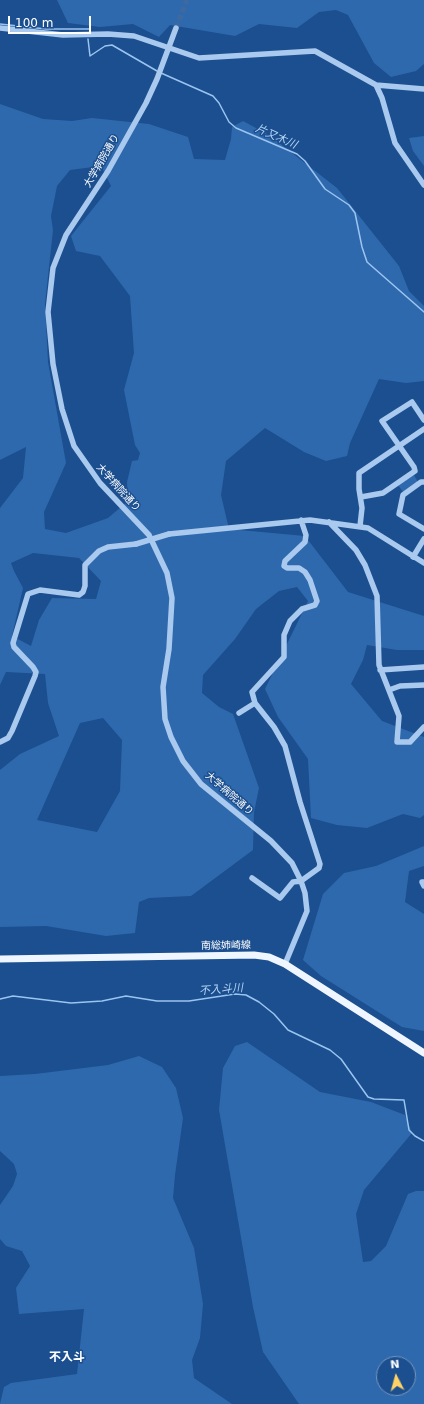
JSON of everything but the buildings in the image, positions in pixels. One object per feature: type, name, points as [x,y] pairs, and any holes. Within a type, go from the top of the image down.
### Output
[{"type":"main road","name":"南総姉崎線","points":[[0,959],[254,955],[269,957],[285,964],[424,1053]]},
{"type":"street","points":[[0,28],[63,35],[108,34],[134,36],[199,58],[315,51],[376,85],[424,89]]},
{"type":"street","name":"大学病院通り","points":[[176,28],[170,47],[146,103],[108,170],[66,235],[53,268],[48,312],[55,371],[62,409],[74,446],[100,483],[149,535],[167,573],[172,598],[169,649],[163,687],[166,719],[171,737],[183,761],[201,784],[271,841],[292,863],[301,881],[305,893],[307,911],[285,964]]},
{"type":"street","points":[[376,85],[382,98],[395,143],[424,185]]},
{"type":"street","points":[[361,498],[384,493],[415,471],[414,467],[382,421],[412,402],[424,420]]},
{"type":"street","points":[[360,526],[361,498],[359,489],[359,473],[424,429]]},
{"type":"street","points":[[424,482],[421,482],[403,494],[399,514],[424,529]]},
{"type":"street","points":[[252,878],[280,898],[293,882],[301,881],[319,868],[320,861],[300,802],[285,746],[274,728],[255,703],[252,692],[284,657],[283,640],[286,627],[294,616],[302,609],[315,605],[317,601],[310,580],[305,572],[299,568],[287,568],[284,566],[285,561],[305,542],[306,535],[301,520]]},
{"type":"street","points":[[0,742],[8,738],[12,731],[36,672],[14,647],[13,643],[28,594],[40,590],[79,595],[83,592],[85,586],[85,565],[99,551],[108,547],[136,544],[169,534],[301,520],[329,522],[368,528],[424,563]]},
{"type":"street","points":[[329,522],[356,550],[365,564],[375,590],[380,670],[399,716],[397,742],[410,742],[424,728]]},
{"type":"street","points":[[414,557],[424,539]]},
{"type":"street","points":[[380,670],[424,667]]},
{"type":"street","points":[[389,690],[400,686],[424,685]]},
{"type":"street","points":[[239,713],[255,703]]},
{"type":"street","points":[[424,882],[422,882],[424,886]]},
{"type":"shaded area","points":[[57,0],[424,0],[424,64],[416,71],[391,77],[374,63],[348,15],[336,10],[319,12],[297,28],[259,24],[235,36],[170,25],[159,37],[133,24],[100,27],[68,23]]},
{"type":"shaded area","points":[[0,104],[43,119],[72,121],[92,118],[149,124],[188,137],[194,159],[225,160],[231,139],[232,127],[243,121],[269,135],[337,188],[399,266],[409,291],[424,306],[424,381],[406,383],[379,379],[350,443],[347,456],[326,461],[304,452],[265,428],[226,461],[221,495],[229,529],[305,536],[348,592],[424,616],[424,650],[397,650],[367,645],[363,660],[351,684],[382,721],[424,737],[424,815],[420,818],[403,814],[367,828],[337,825],[311,818],[308,759],[278,717],[265,689],[308,601],[297,587],[279,591],[256,609],[235,639],[203,675],[202,693],[219,707],[233,714],[259,788],[254,812],[253,850],[191,896],[149,898],[139,902],[135,933],[106,936],[46,926],[0,927],[0,770],[20,754],[59,736],[48,703],[45,674],[6,672],[0,685],[0,508],[23,478],[26,447],[0,460]],"holes":[[[101,166],[111,186],[71,236],[76,251],[100,256],[130,296],[134,353],[124,390],[135,445],[140,453],[138,460],[132,461],[127,482],[128,501],[108,518],[66,533],[45,529],[44,512],[66,463],[48,362],[45,304],[53,230],[51,216],[57,186],[70,170]],[[33,553],[79,558],[101,581],[96,599],[52,598],[39,620],[31,646],[12,636],[23,588],[11,563]],[[103,718],[122,740],[120,791],[97,832],[37,820],[80,723]]]},
{"type":"shaded area","points":[[424,136],[424,166],[413,151],[409,138]]},
{"type":"shaded area","points":[[414,475],[418,482],[403,492],[398,485]]},
{"type":"shaded area","points":[[424,846],[424,866],[409,871],[405,902],[424,914],[424,1031],[402,1027],[321,976],[303,960],[323,894],[344,873],[376,866]]},
{"type":"shaded area","points":[[247,1042],[320,1092],[371,1102],[405,1115],[412,1133],[364,1190],[356,1214],[363,1262],[371,1261],[386,1246],[408,1194],[416,1191],[424,1191],[424,1404],[299,1404],[263,1352],[253,1307],[219,1110],[223,1068],[235,1046]]},
{"type":"shaded area","points":[[139,1056],[162,1067],[176,1088],[183,1118],[173,1198],[194,1248],[203,1304],[200,1338],[192,1360],[194,1378],[232,1404],[0,1404],[4,1387],[11,1383],[77,1374],[84,1309],[19,1314],[16,1288],[30,1266],[22,1251],[6,1246],[0,1239],[0,1205],[13,1186],[17,1174],[14,1164],[0,1151],[0,1076],[35,1074],[108,1065]]},
{"type":"waterway","name":"片又木川","points":[[0,24],[46,29],[90,29]]},
{"type":"waterway","name":"片又木川","points":[[88,39],[90,56],[105,46],[112,45],[157,71]]},
{"type":"waterway","name":"片又木川","points":[[161,73],[213,96],[219,103],[229,122],[236,128],[297,154],[305,161],[325,189],[349,205],[355,213],[362,247],[367,262],[424,312]]},
{"type":"waterway","name":"不入斗川","points":[[0,999],[13,996],[71,1003],[102,1001],[126,996],[157,1001],[189,1001],[235,994],[246,995],[259,1002],[274,1014],[288,1030],[330,1050],[341,1059],[368,1097],[374,1099],[404,1100],[409,1130],[415,1136],[424,1141]]},
{"type":"tunnel","points":[[176,28],[187,0]]},
{"type":"district","name":"不入斗","points":[[67,1358]]}]
